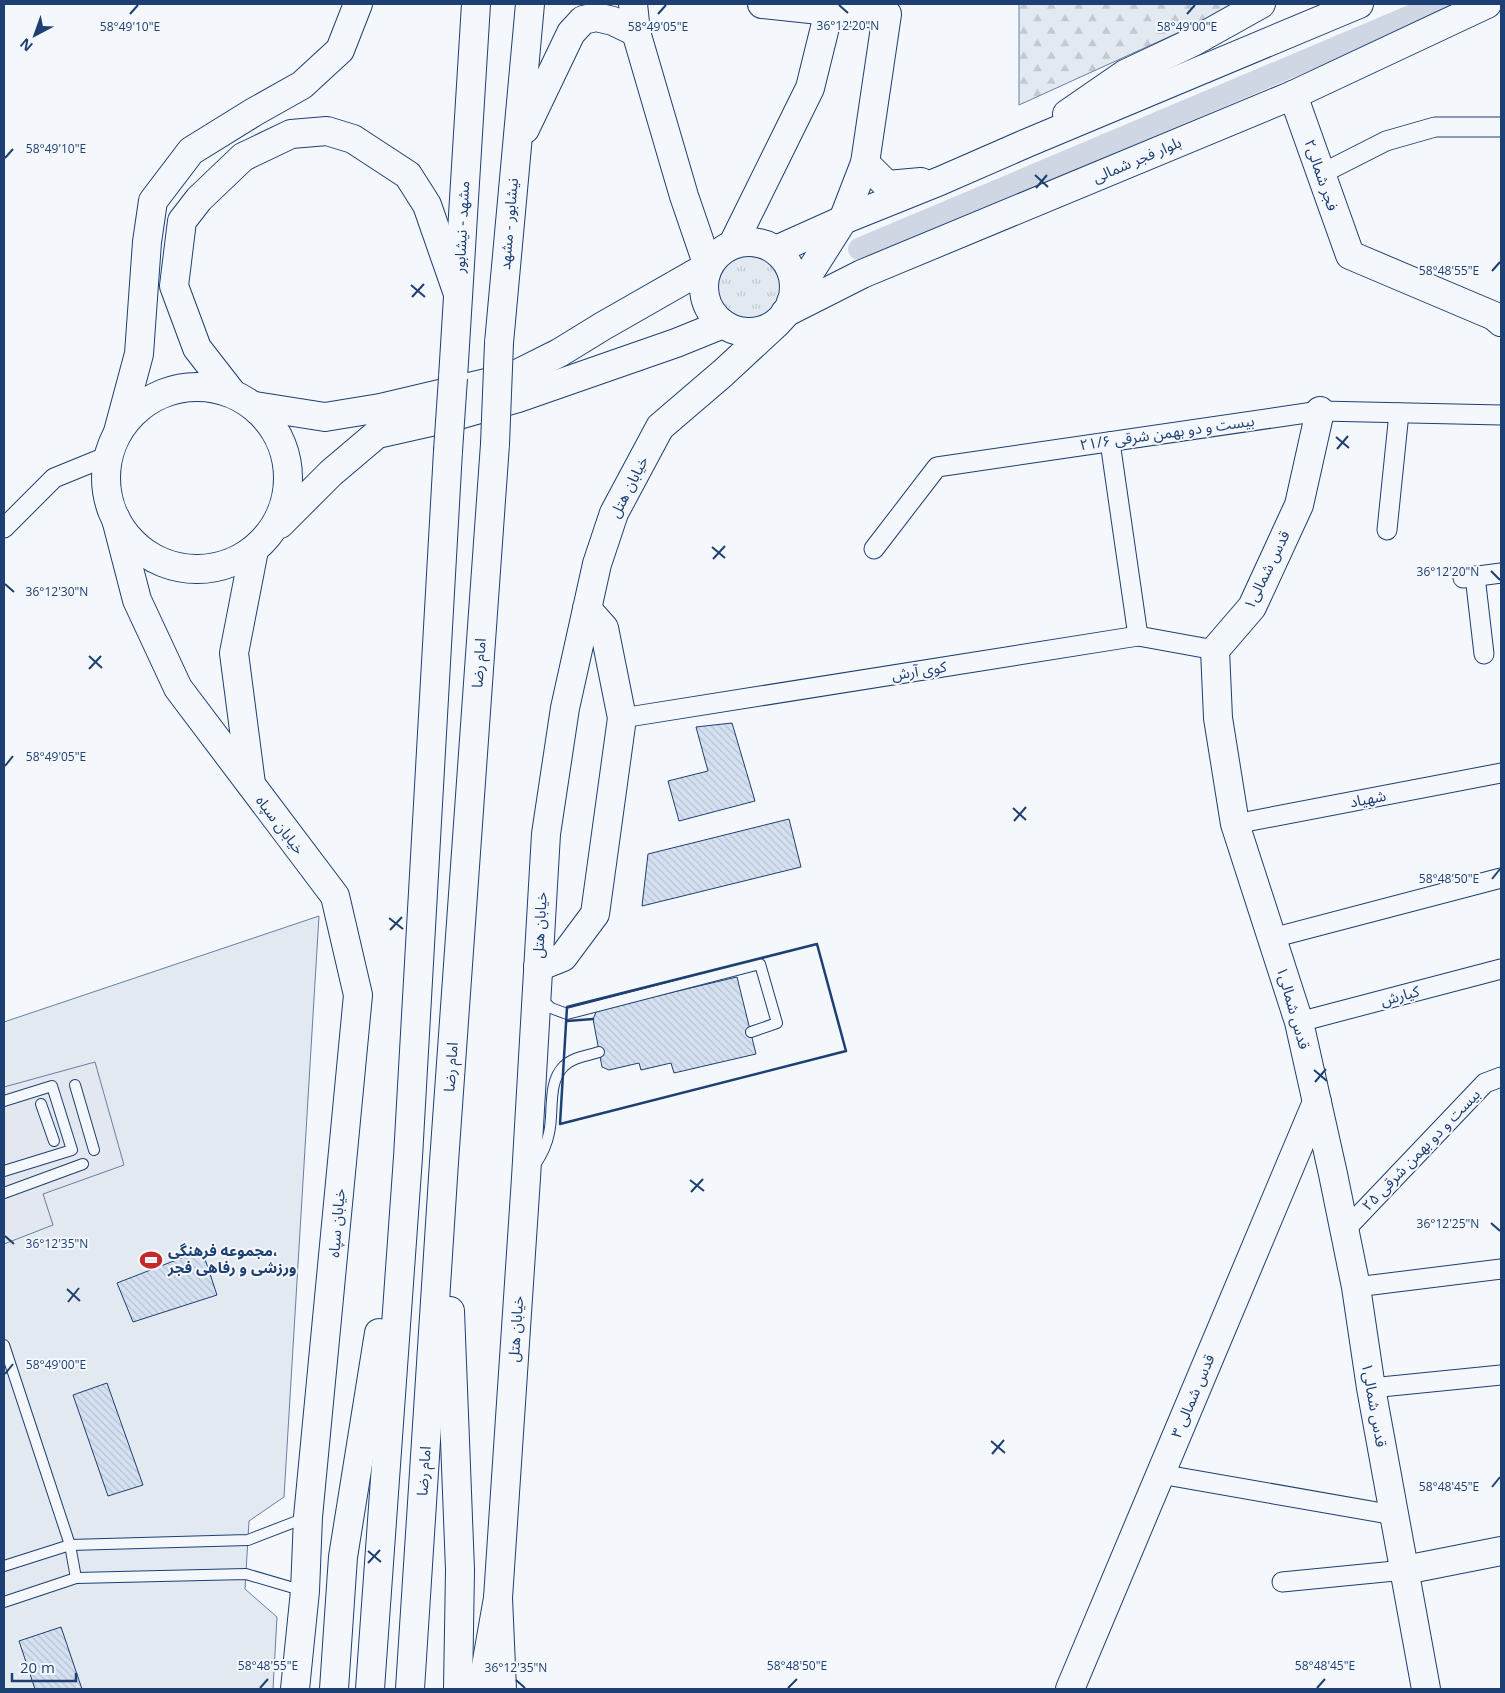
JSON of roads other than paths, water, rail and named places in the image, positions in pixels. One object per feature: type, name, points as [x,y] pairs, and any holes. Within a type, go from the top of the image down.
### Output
[{"type":"main road","points":[[358,4],[340,50],[302,85],[191,151],[154,201],[147,242],[140,354],[113,444],[106,488],[116,519],[131,541],[152,557],[178,567],[204,569],[230,563],[263,541],[331,473],[377,434],[448,418],[518,398],[676,343],[723,324]]},
{"type":"main road","name":"مشهد - نیشابور","points":[[408,1157],[448,451],[476,4]]},
{"type":"main road","name":"نیشابور - مشهد","points":[[495,444],[499,342],[530,4]]},
{"type":"main road","points":[[634,4],[636,32],[684,196],[708,266]]},
{"type":"main road","points":[[762,4],[888,9],[865,163],[843,220],[784,313],[764,329],[750,332],[736,330],[723,324],[707,304],[704,292],[704,278],[708,266],[723,249],[733,244],[748,241],[763,243],[776,250],[786,261],[792,275],[794,290],[784,313]]},
{"type":"main road","points":[[1027,143],[1125,74],[1193,42],[1261,4]]},
{"type":"main road","points":[[776,250],[843,220],[1360,4]]},
{"type":"main road","name":"بلوار فجر شمالی","points":[[784,313],[862,274],[1293,94],[1487,4]]},
{"type":"main road","points":[[733,244],[810,88],[830,7]]},
{"type":"main road","points":[[516,148],[570,33],[583,20],[596,16],[613,21],[636,32]]},
{"type":"main road","name":"فجر شمالی۲","points":[[1293,94],[1350,255],[1499,317]]},
{"type":"main road","points":[[232,393],[197,348],[174,286],[182,222],[199,198],[243,157],[291,134],[328,131],[353,140],[408,175],[427,205],[458,294]]},
{"type":"main road","points":[[865,163],[887,185],[940,181]]},
{"type":"main road","points":[[113,444],[134,411],[155,396],[180,387],[207,386],[232,393],[255,406],[325,417],[380,408],[511,377],[559,353],[708,266]]},
{"type":"main road","name":"خیابان هتل","points":[[498,1598],[526,1178],[546,834],[565,708],[597,564],[614,513],[660,427],[723,373],[784,313]]},
{"type":"main road","name":"خیابان سپاه","points":[[251,786],[234,653],[263,541],[286,501],[288,466],[277,433],[255,406]]},
{"type":"main road","name":"قدس شمالی۱","points":[[1320,411],[1298,505],[1252,606],[1215,650],[1218,718],[1235,824],[1299,1022],[1345,1230],[1356,1287],[1371,1388],[1426,1689]]},
{"type":"main road","name":"امام رضا","points":[[410,1689],[444,1162],[495,444]]},
{"type":"main road","name":"خیابان سپاه","points":[[116,519],[137,600],[178,688],[334,896],[358,994],[308,1517],[304,1591],[295,1689]]},
{"type":"main road","points":[[537,979],[563,956],[595,914],[622,718],[604,628],[587,609]]},
{"type":"main road","name":"قدس شمالی ۳","points":[[1070,1689],[1317,1102]]},
{"type":"main road","points":[[334,1689],[343,1557],[408,1157]]},
{"type":"main road","points":[[370,1689],[408,1157]]},
{"type":"main road","points":[[444,1162],[460,1570],[458,1689]]},
{"type":"main road","points":[[1405,1570],[1501,1551]]},
{"type":"main road","points":[[482,1689],[498,1598]]},
{"type":"main road","points":[[498,1598],[502,1689]]},
{"type":"street","points":[[1321,174],[1386,141],[1434,127],[1501,127]]},
{"type":"street","name":"بیست و دو بهمن شرقی ۲۱/۶","points":[[874,549],[937,467],[1320,411],[1501,415]]},
{"type":"street","points":[[1387,530],[1400,413]]},
{"type":"street","points":[[1110,442],[1138,636]]},
{"type":"street","points":[[4,528],[54,478],[113,444]]},
{"type":"street","points":[[1484,654],[1469,577],[1501,573]]},
{"type":"street","name":"کوی آرش","points":[[622,718],[1138,636],[1215,650]]},
{"type":"street","name":"شهیاد","points":[[1235,824],[1501,773]]},
{"type":"street","points":[[1272,938],[1501,878]]},
{"type":"street","name":"کیارش","points":[[1299,1022],[1501,969]]},
{"type":"street","name":"بیست و دو بهمن شرقی ۲۵","points":[[1345,1230],[1485,1083],[1501,1077]]},
{"type":"street","points":[[1356,1287],[1501,1269]]},
{"type":"street","points":[[1371,1388],[1501,1375]]},
{"type":"street","points":[[1160,1474],[1394,1515]]},
{"type":"street","points":[[1282,1582],[1405,1570]]},
{"type":"lane","points":[[537,979],[542,1000],[551,1008],[567,1014],[760,964],[777,1023],[750,1032]]},
{"type":"lane","points":[[526,1178],[540,1157],[550,1133],[556,1075],[574,1059],[599,1052]]},
{"type":"lane","points":[[75,1085],[94,1150]]},
{"type":"lane","points":[[4,1101],[52,1086],[72,1150],[4,1171]]},
{"type":"lane","points":[[41,1104],[54,1141]]},
{"type":"lane","points":[[4,1193],[83,1164]]},
{"type":"lane","points":[[4,1345],[70,1545],[76,1578]]},
{"type":"lane","points":[[4,1566],[70,1545],[248,1540],[308,1517]]},
{"type":"lane","points":[[4,1602],[76,1578],[246,1574],[304,1591]]},
{"type":"waterway","points":[[859,249],[1439,4]]},
{"type":"place","name":"مجموعه فرهنگی، ورزشی و رفاهی فجر","points":[[151,1260]]}]
